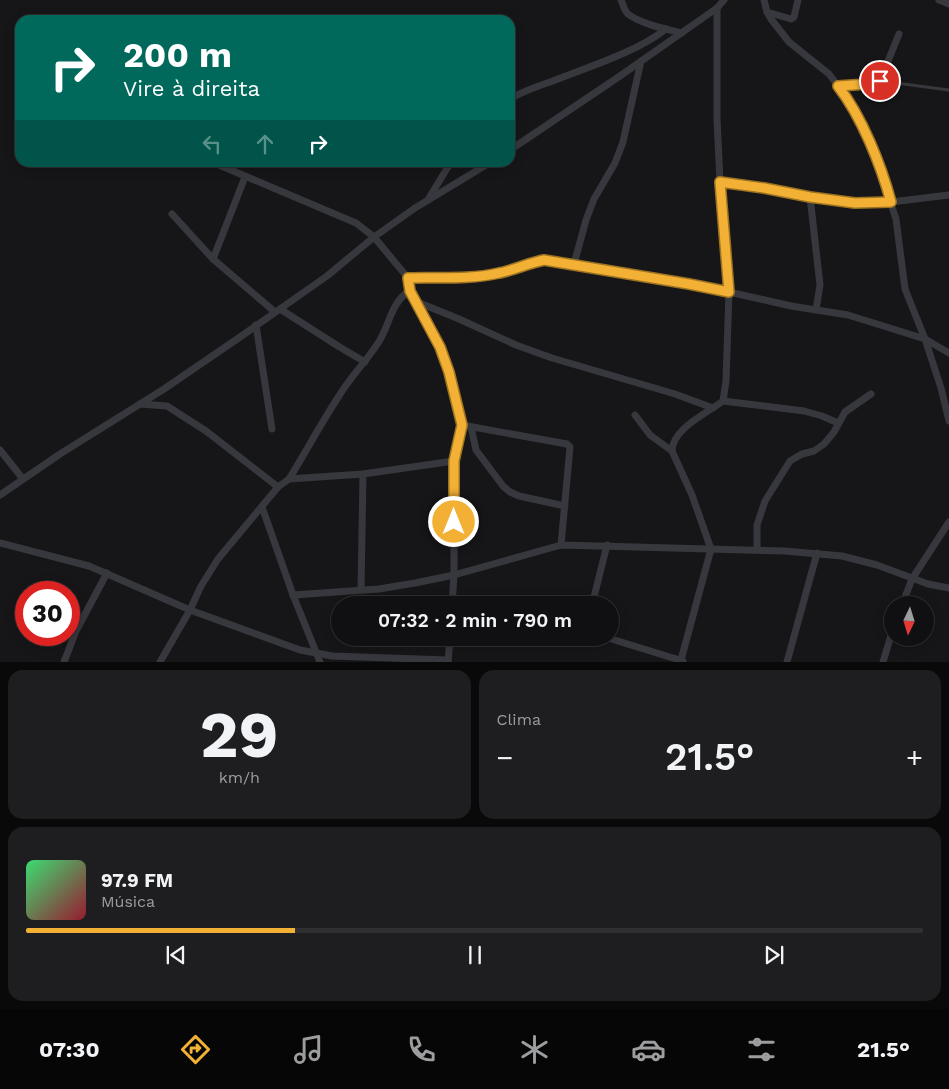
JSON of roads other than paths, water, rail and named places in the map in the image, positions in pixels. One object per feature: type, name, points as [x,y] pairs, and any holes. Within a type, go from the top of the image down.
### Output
[{"type":"street","points":[[621,0],[627,14],[682,33]]},
{"type":"street","points":[[764,0],[767,12],[789,42],[829,74],[848,99],[874,153],[896,219],[905,289],[925,339],[941,388],[949,421]]},
{"type":"street","points":[[767,12],[791,19],[794,17],[798,0]]},
{"type":"street","points":[[939,0],[949,4]]},
{"type":"street","points":[[515,147],[682,33],[720,3]]},
{"type":"street","points":[[720,3],[717,118],[729,292],[726,381],[723,401]]},
{"type":"street","points":[[515,97],[613,57],[657,36],[666,29]]},
{"type":"street","points":[[838,86],[868,84],[880,81],[899,34]]},
{"type":"street","points":[[574,264],[594,199],[615,162],[623,142],[641,61]]},
{"type":"street","points":[[223,167],[314,207],[342,216],[356,223],[374,237],[408,278],[410,291],[440,347],[449,372],[462,425],[454,461],[453,596]]},
{"type":"street","points":[[429,200],[448,167]]},
{"type":"street","points":[[0,495],[164,389],[327,276],[374,237],[483,167]]},
{"type":"street","points":[[213,260],[245,177]]},
{"type":"street","points":[[720,182],[855,203],[891,202],[949,195]]},
{"type":"street","points":[[810,197],[820,285],[816,310]]},
{"type":"street","points":[[172,214],[213,260],[278,311],[365,362]]},
{"type":"street","points":[[408,278],[465,278],[499,273],[544,260],[574,264],[848,315],[925,339],[949,353]]},
{"type":"street","points":[[160,662],[190,610],[201,586],[218,559],[278,487],[289,479],[338,396],[380,340],[394,307],[401,297],[410,291]]},
{"type":"street","points":[[415,301],[516,345],[552,358],[675,394],[713,408]]},
{"type":"street","points":[[256,325],[272,429]]},
{"type":"street","points":[[164,389],[167,406]]},
{"type":"street","points":[[757,550],[757,525],[766,501],[778,478],[790,461],[802,454],[814,451],[824,444],[846,412],[871,394]]},
{"type":"street","points":[[619,642],[660,658],[682,661],[711,549],[692,495],[672,451],[672,445],[677,435],[723,401],[804,411],[838,423]]},
{"type":"street","points":[[140,404],[167,406],[206,431],[278,487]]},
{"type":"street","points":[[635,415],[650,435],[672,451]]},
{"type":"street","points":[[462,425],[567,444],[570,447],[561,545]]},
{"type":"street","points":[[471,427],[476,450],[503,486],[510,492],[518,496],[565,506]]},
{"type":"street","points":[[0,450],[23,480]]},
{"type":"street","points":[[289,479],[363,474],[454,461]]},
{"type":"street","points":[[361,590],[363,474]]},
{"type":"street","points":[[262,507],[293,595],[319,658]]},
{"type":"street","points":[[905,596],[912,579],[949,522]]},
{"type":"street","points":[[0,543],[88,566],[190,610],[319,658],[448,661],[449,646]]},
{"type":"street","points":[[293,595],[379,589],[454,575],[561,545],[817,553],[842,556],[877,565],[912,579],[949,588]]},
{"type":"street","points":[[594,596],[608,545]]},
{"type":"street","points":[[786,662],[817,553]]},
{"type":"street","points":[[64,662],[76,631],[107,573]]},
{"type":"street","points":[[883,662],[888,646]]},
{"type":"lane","points":[[880,81],[949,90]]}]
